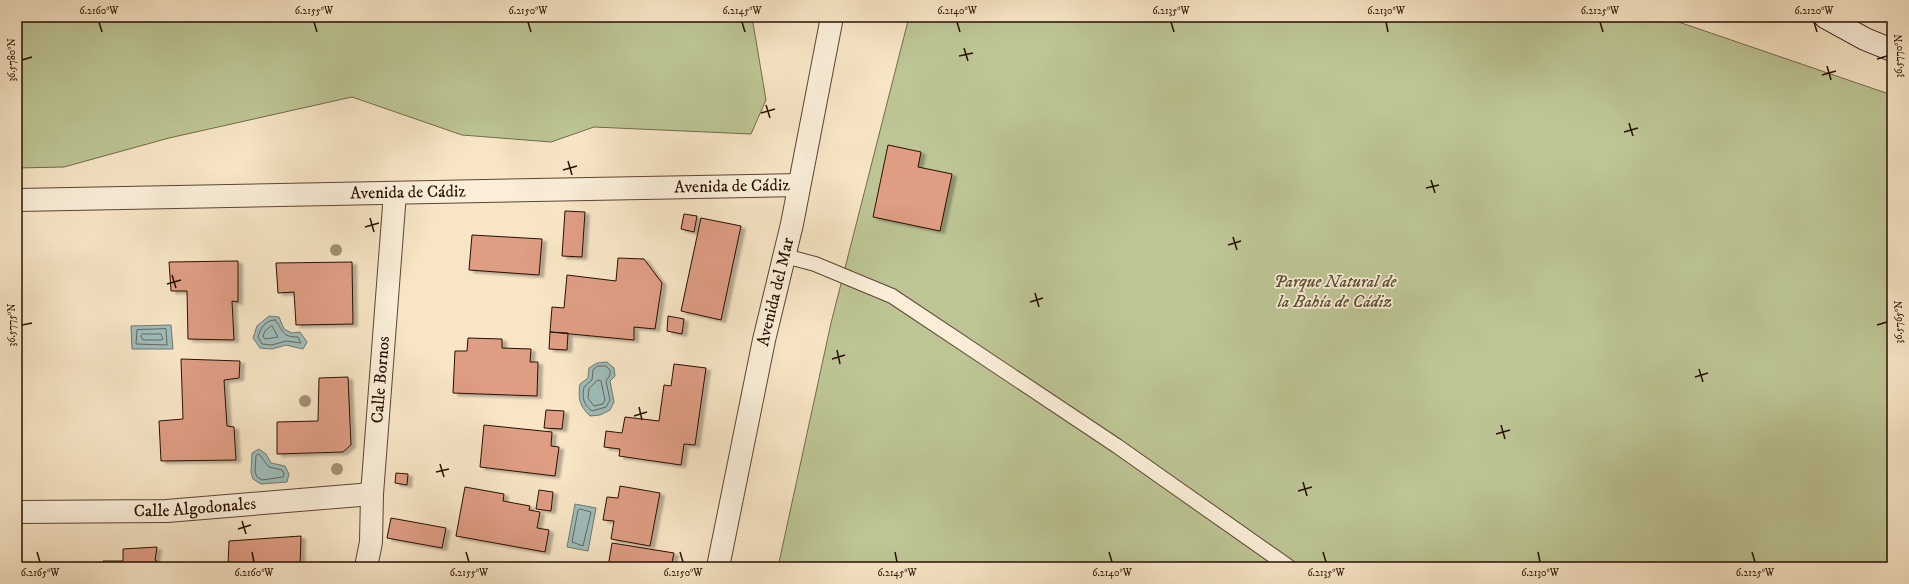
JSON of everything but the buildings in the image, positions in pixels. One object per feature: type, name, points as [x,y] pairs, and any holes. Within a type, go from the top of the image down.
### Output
[{"type":"street","name":"Avenida del Mar","points":[[718,567],[764,340],[785,256],[800,185],[832,17]]},
{"type":"street","points":[[1825,17],[1864,39],[1892,50]]},
{"type":"street","name":"Avenida de Cádiz","points":[[17,200],[800,185]]},
{"type":"street","name":"Calle Bornos","points":[[366,567],[371,542],[372,494],[396,193]]},
{"type":"street","name":"Calle Algodonales","points":[[17,512],[167,511],[372,494]]},
{"type":"lane","points":[[785,256],[815,264],[892,296],[1116,446],[1290,567]]},
{"type":"green space","points":[[17,17],[752,17],[766,100],[751,134],[594,127],[551,142],[462,135],[352,97],[169,138],[64,167],[17,168]]},
{"type":"green space","name":"Parque Natural de la Bahía de Cádiz","points":[[909,17],[1664,17],[1892,95],[1892,567],[778,567],[831,323]]},
{"type":"water","points":[[269,316],[279,317],[284,329],[292,333],[300,332],[307,342],[303,349],[286,345],[272,349],[260,348],[253,338],[257,326]]},
{"type":"water","points":[[171,325],[173,349],[132,349],[131,326]]},
{"type":"water","points":[[607,362],[614,368],[615,376],[610,381],[614,402],[610,410],[600,415],[590,416],[580,402],[580,384],[588,378],[589,368],[597,363]]},
{"type":"water","points":[[259,449],[266,454],[271,463],[285,466],[289,474],[287,482],[261,484],[253,479],[251,472],[252,453]]},
{"type":"water","points":[[575,504],[596,508],[588,551],[567,547]]}]
